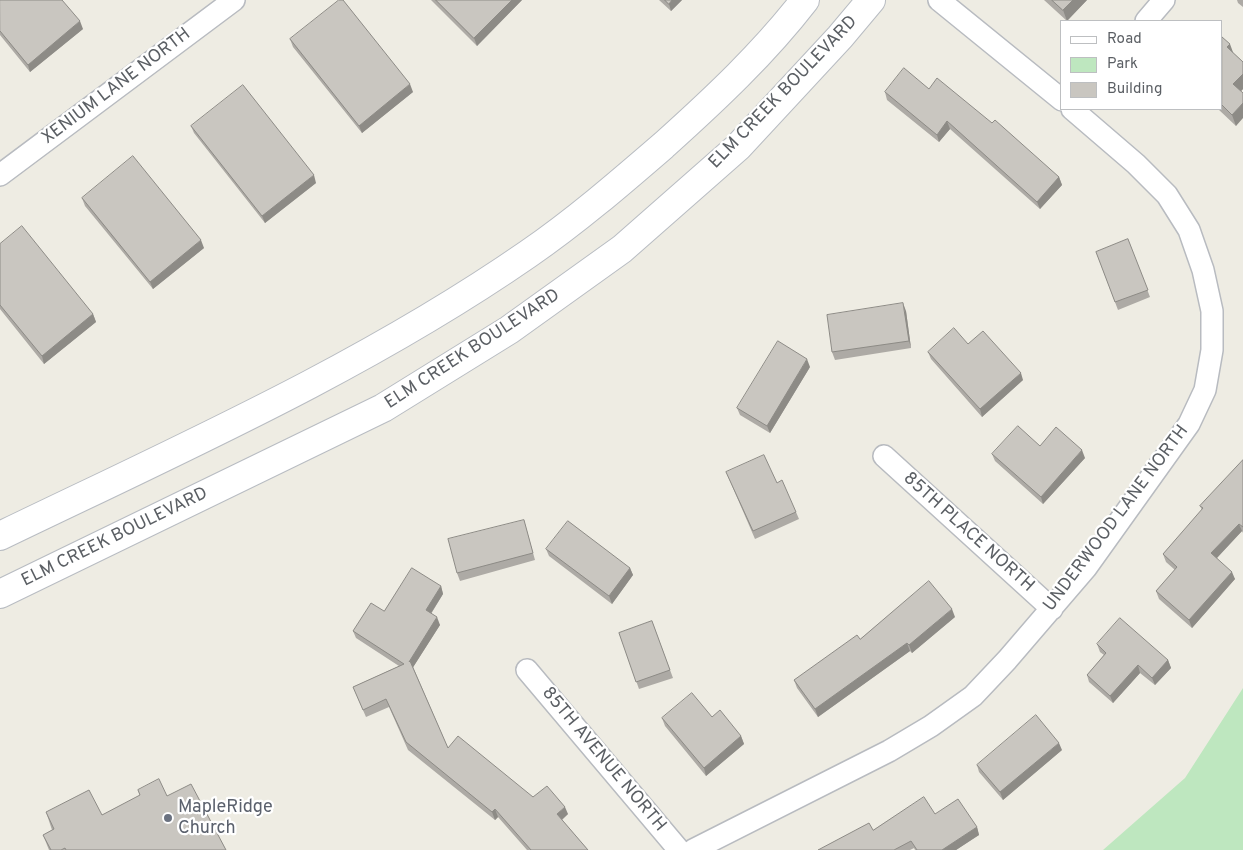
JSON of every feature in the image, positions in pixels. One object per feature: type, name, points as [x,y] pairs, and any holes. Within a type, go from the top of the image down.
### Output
[{"type":"main road","points":[[0,536],[205,438],[316,381],[430,318],[528,254],[616,186],[706,107],[782,31],[805,0]]},
{"type":"main road","name":"ELM CREEK BOULEVARD","points":[[0,594],[383,408],[509,330],[622,248],[738,147],[840,37],[871,0]]},
{"type":"street","name":"XENIUM LANE NORTH","points":[[0,176],[234,0]]},
{"type":"street","points":[[939,0],[1060,98]]},
{"type":"street","points":[[1147,20],[1164,0]]},
{"type":"street","name":"UNDERWOOD LANE NORTH","points":[[693,850],[863,764],[931,726],[973,696],[1052,609],[1086,568],[1189,424],[1205,390],[1212,350],[1212,311],[1203,270],[1189,230],[1166,194],[1136,164],[1073,110]]},
{"type":"street","name":"85TH PLACE NORTH","points":[[884,456],[1052,609]]},
{"type":"street","name":"85TH AVENUE NORTH","points":[[527,670],[679,850]]},
{"type":"green space","points":[[1243,688],[1243,850],[1103,850],[1185,778]]},
{"type":"building","points":[[0,0],[62,0],[80,21],[28,65],[0,31]]},
{"type":"building","points":[[339,0],[343,0],[410,84],[359,126],[290,39]]},
{"type":"building","points":[[436,0],[512,0],[474,38]]},
{"type":"building","points":[[1052,0],[1073,0],[1063,10]]},
{"type":"building","points":[[1223,38],[1230,44],[1227,47],[1243,62],[1243,74],[1233,84],[1243,93],[1243,103],[1232,115],[1223,106]]},
{"type":"building","points":[[904,68],[929,89],[937,78],[992,123],[995,120],[1059,177],[1037,202],[947,121],[937,135],[885,92]]},
{"type":"building","points":[[243,85],[314,175],[262,216],[191,126]]},
{"type":"building","points":[[133,156],[201,240],[150,282],[82,198]]},
{"type":"building","points":[[22,226],[93,314],[42,356],[0,305],[0,244]]},
{"type":"building","points":[[1128,239],[1148,290],[1115,302],[1096,252]]},
{"type":"building","points":[[903,303],[909,341],[832,352],[827,315]]},
{"type":"building","points":[[954,328],[968,344],[983,331],[1021,373],[980,409],[928,352]]},
{"type":"building","points":[[778,341],[807,359],[767,426],[737,408]]},
{"type":"building","points":[[1018,426],[1040,446],[1056,427],[1082,450],[1041,497],[992,454]]},
{"type":"building","points":[[764,455],[777,483],[782,480],[796,512],[753,531],[726,472]]},
{"type":"building","points":[[1243,460],[1243,527],[1239,524],[1211,553],[1232,572],[1189,620],[1156,591],[1177,567],[1163,554],[1203,508],[1200,506]]},
{"type":"building","points":[[524,520],[533,553],[457,573],[448,539]]},
{"type":"building","points":[[568,521],[630,568],[609,596],[546,549]]},
{"type":"building","points":[[412,568],[441,586],[426,610],[437,617],[409,662],[448,748],[458,736],[533,797],[547,786],[565,807],[557,814],[588,850],[531,850],[495,809],[492,812],[406,742],[386,699],[363,710],[353,687],[404,664],[353,631],[371,603],[384,611]]},
{"type":"building","points":[[929,581],[952,609],[909,645],[907,643],[815,709],[794,680],[857,635],[860,639]]},
{"type":"building","points":[[1120,618],[1168,660],[1152,678],[1138,665],[1110,696],[1087,675],[1106,653],[1097,644]]},
{"type":"building","points":[[652,621],[670,670],[636,682],[619,633]]},
{"type":"building","points":[[692,693],[712,717],[720,710],[741,736],[704,768],[662,718]]},
{"type":"building","points":[[1036,715],[1059,743],[1000,792],[977,765]]},
{"type":"building","name":"MapleRidge Church","points":[[159,779],[167,796],[191,784],[226,850],[66,850],[65,848],[51,850],[43,835],[54,829],[46,812],[89,790],[102,815],[140,795],[138,790]]},
{"type":"building","points":[[924,797],[935,814],[958,799],[977,827],[942,850],[917,850],[911,841],[894,850],[818,850],[869,823],[873,830]]},
{"type":"place","name":"MapleRidge Church","points":[[168,818]]}]
